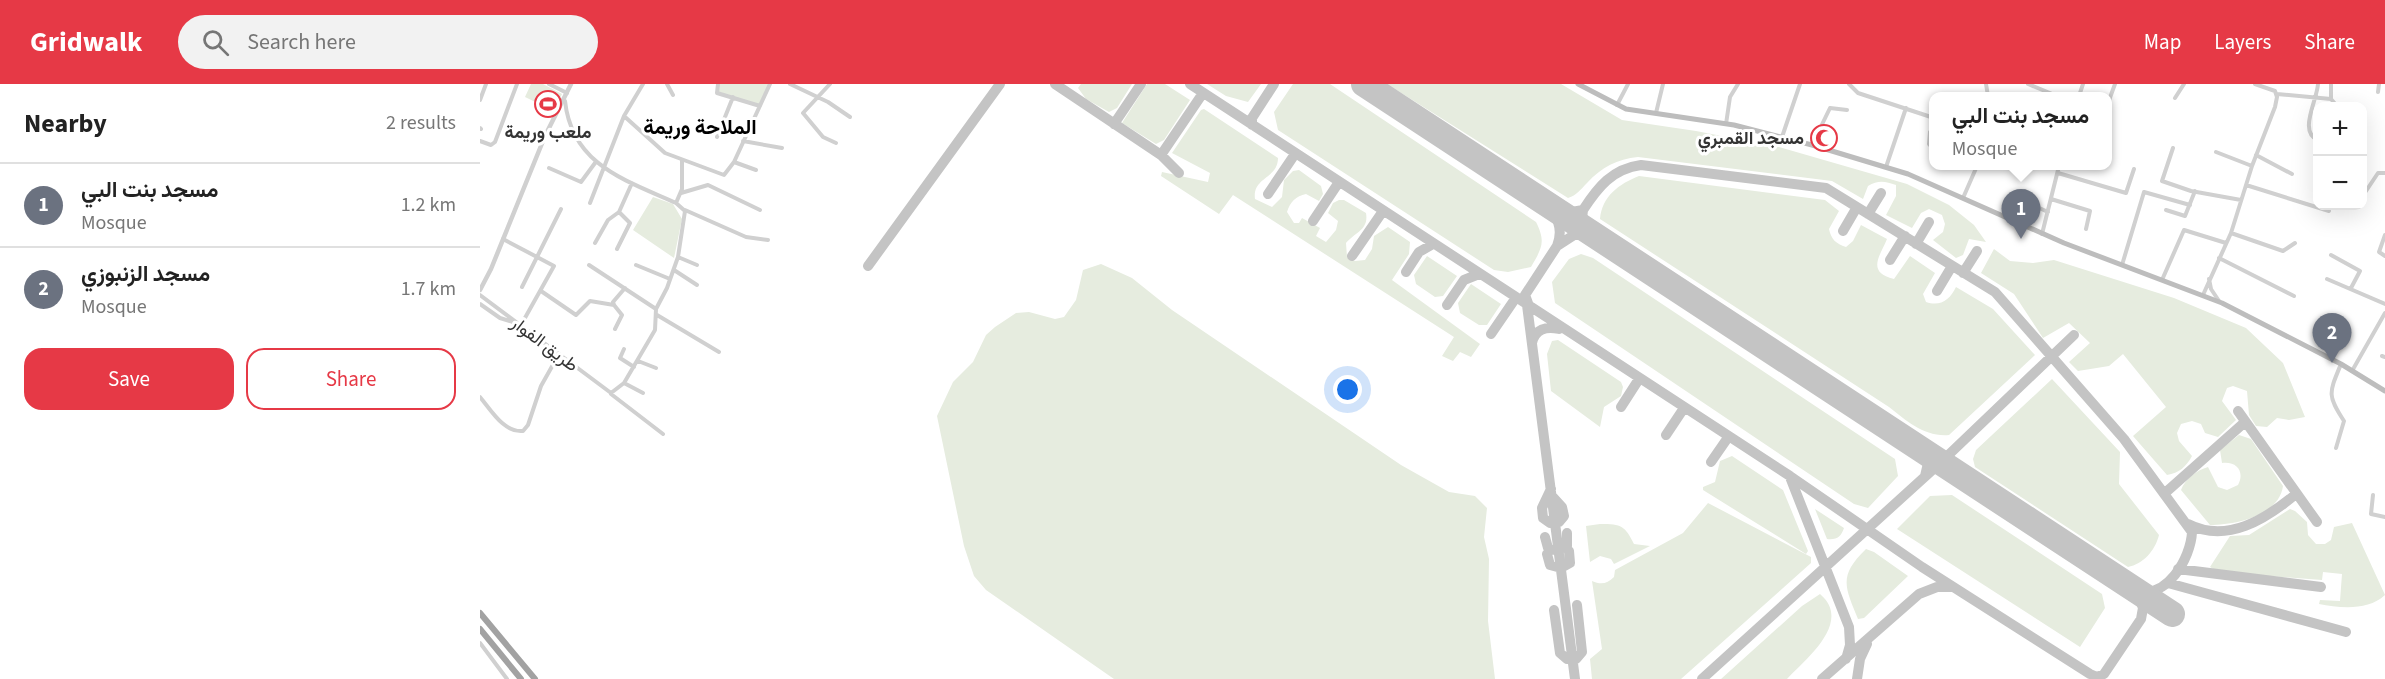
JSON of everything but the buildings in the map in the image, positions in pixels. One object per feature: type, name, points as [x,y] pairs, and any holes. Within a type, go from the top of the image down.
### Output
[{"type":"highway","points":[[480,613],[535,679]]},
{"type":"highway","points":[[480,629],[521,679]]},
{"type":"main road","points":[[1578,84],[1616,105],[1725,124],[1782,137],[1886,167],[2042,234],[2220,302],[2341,364],[2385,391]]},
{"type":"street","points":[[480,100],[486,84]]},
{"type":"street","points":[[480,141],[492,145],[495,142],[517,84]]},
{"type":"street","points":[[549,84],[568,94]]},
{"type":"street","points":[[480,292],[545,136],[565,101],[571,84]]},
{"type":"street","points":[[590,203],[624,116],[643,84]]},
{"type":"street","points":[[667,84],[673,95]]},
{"type":"street","points":[[718,84],[717,93],[760,105]]},
{"type":"street","points":[[624,116],[660,150],[682,161],[724,175],[734,162],[770,84]]},
{"type":"street","points":[[789,84],[817,96],[850,117]]},
{"type":"street","points":[[830,84],[817,96],[804,116],[816,126],[823,137],[836,143]]},
{"type":"street","points":[[1616,105],[1628,84]]},
{"type":"street","points":[[1656,113],[1663,84]]},
{"type":"street","points":[[1725,124],[1730,97],[1738,84]]},
{"type":"street","points":[[1782,137],[1800,84]]},
{"type":"street","points":[[1849,84],[1858,93],[1929,116]]},
{"type":"street","points":[[2028,84],[2047,92]]},
{"type":"street","points":[[2175,98],[2184,84]]},
{"type":"street","points":[[2255,84],[2271,89],[2277,94],[2331,99]]},
{"type":"street","points":[[2315,102],[2318,84]]},
{"type":"street","points":[[2331,84],[2331,99],[2334,102]]},
{"type":"street","points":[[2378,92],[2379,84]]},
{"type":"street","points":[[2203,296],[2209,278],[2231,233],[2277,94]]},
{"type":"street","points":[[717,137],[733,97]]},
{"type":"street","points":[[565,101],[575,136],[595,163],[684,209],[746,237],[768,240]]},
{"type":"street","points":[[1812,145],[1830,108],[1834,106],[1847,110]]},
{"type":"street","points":[[1886,167],[1906,108]]},
{"type":"street","points":[[2313,110],[2308,130],[2313,138]]},
{"type":"street","points":[[743,141],[782,148]]},
{"type":"street","points":[[2173,148],[2162,181],[2195,191],[2241,200]]},
{"type":"street","points":[[2216,152],[2252,166]]},
{"type":"street","points":[[2256,155],[2292,174]]},
{"type":"street","points":[[676,203],[681,193],[682,161]]},
{"type":"street","points":[[734,162],[756,170]]},
{"type":"street","points":[[549,168],[581,182],[595,163]]},
{"type":"street","points":[[2058,173],[2126,193],[2134,169]]},
{"type":"street","points":[[1963,199],[1975,170]]},
{"type":"street","points":[[2042,234],[2058,170]]},
{"type":"street","points":[[2367,190],[2378,173],[2385,173]]},
{"type":"street","points":[[595,243],[608,220],[619,212],[632,183]]},
{"type":"street","points":[[2246,184],[2329,211]]},
{"type":"street","points":[[681,193],[708,185],[760,210]]},
{"type":"street","points":[[2025,190],[2024,201],[2048,212]]},
{"type":"street","points":[[2166,210],[2183,217],[2195,191]]},
{"type":"street","points":[[2122,266],[2144,192],[2190,205]]},
{"type":"street","points":[[2051,199],[2090,211],[2086,229]]},
{"type":"street","points":[[522,287],[561,209]]},
{"type":"street","points":[[611,393],[624,383],[656,330],[656,309],[678,257],[686,215],[684,209]]},
{"type":"street","points":[[617,249],[630,224],[619,212]]},
{"type":"street","points":[[2162,280],[2184,230],[2226,243]]},
{"type":"street","points":[[2231,233],[2283,251],[2295,243]]},
{"type":"street","points":[[2385,235],[2379,252],[2385,256]]},
{"type":"street","points":[[480,304],[500,318],[519,324],[554,267],[503,239]]},
{"type":"street","points":[[2331,255],[2360,271],[2351,288]]},
{"type":"street","points":[[678,257],[697,265]]},
{"type":"street","points":[[2219,258],[2294,296]]},
{"type":"street","points":[[589,265],[656,309]]},
{"type":"street","points":[[636,265],[670,279]]},
{"type":"street","points":[[674,270],[697,285]]},
{"type":"street","points":[[2209,278],[2211,289],[2220,302]]},
{"type":"street","points":[[2327,279],[2385,304]]},
{"type":"street","points":[[614,306],[613,302],[625,288]]},
{"type":"street","points":[[541,291],[577,315],[590,301],[614,306],[622,315],[615,329]]},
{"type":"street","name":"طريق الفوار","points":[[480,292],[663,434]]},
{"type":"street","points":[[2352,371],[2385,313]]},
{"type":"street","points":[[657,315],[719,352]]},
{"type":"street","points":[[624,350],[620,357],[634,367]]},
{"type":"street","points":[[480,397],[505,425],[515,431],[523,431],[528,425],[541,386],[559,354]]},
{"type":"street","points":[[638,361],[656,368]]},
{"type":"street","points":[[2336,448],[2344,421],[2331,402],[2330,394],[2341,364]]},
{"type":"street","points":[[624,383],[643,393]]},
{"type":"street","points":[[2373,495],[2371,514],[2385,517]]},
{"type":"street","points":[[480,643],[507,679]]},
{"type":"shaded area","name":"ملعب وريمة","points":[[531,84],[543,84],[562,94],[554,111],[525,97]]},
{"type":"shaded area","points":[[718,84],[770,84],[760,106],[717,93]]},
{"type":"shaded area","points":[[1081,84],[1132,84],[1117,108],[1109,112],[1086,99],[1078,88]]},
{"type":"shaded area","points":[[1147,84],[1165,84],[1190,100],[1164,140],[1156,144],[1122,123]]},
{"type":"shaded area","points":[[1207,84],[1261,84],[1248,102],[1226,96]]},
{"type":"shaded area","points":[[1293,84],[1330,84],[1536,222],[1542,240],[1538,255],[1531,267],[1508,272],[1494,270],[1278,130],[1274,112]]},
{"type":"shaded area","points":[[1387,84],[1561,84],[1622,120],[1779,147],[1907,184],[1949,205],[1974,225],[1986,242],[1969,239],[1963,255],[1956,258],[1933,240],[1943,232],[1945,224],[1942,215],[1929,209],[1921,213],[1912,228],[1886,215],[1896,196],[1896,185],[1885,182],[1868,186],[1863,199],[1832,181],[1638,157],[1604,168],[1576,194],[1568,198]]},
{"type":"shaded area","points":[[1204,109],[1278,158],[1274,170],[1257,186],[1255,199],[1272,207],[1282,197],[1284,180],[1293,171],[1299,170],[1321,186],[1323,194],[1319,201],[1306,194],[1294,200],[1287,212],[1294,223],[1299,223],[1302,218],[1320,228],[1316,236],[1326,242],[1336,230],[1338,221],[1328,213],[1333,203],[1344,200],[1366,213],[1363,227],[1346,243],[1347,257],[1355,261],[1365,260],[1372,249],[1374,236],[1388,227],[1410,242],[1409,254],[1392,280],[1480,344],[1471,357],[1460,352],[1453,361],[1442,356],[1454,337],[1233,195],[1219,214],[1161,176],[1162,172],[1208,182],[1210,173],[1172,153],[1201,110]]},
{"type":"shaded area","points":[[1639,176],[1825,200],[1839,211],[1829,229],[1837,243],[1846,247],[1853,241],[1861,225],[1887,239],[1877,263],[1880,272],[1885,276],[1894,279],[1910,256],[1935,273],[1923,294],[1926,302],[1936,304],[1944,301],[1951,296],[1956,287],[1993,309],[2035,355],[1949,435],[1924,431],[1600,219],[1608,197],[1618,187]]},
{"type":"shaded area","points":[[653,197],[673,204],[682,219],[674,258],[633,230]]},
{"type":"shaded area","points":[[1994,249],[2010,261],[2033,263],[2054,260],[2174,298],[2246,328],[2283,363],[2305,417],[2289,420],[2277,418],[2267,427],[2256,426],[2249,415],[2247,391],[2233,386],[2227,388],[2222,401],[2236,420],[2218,437],[2205,433],[2201,424],[2192,421],[2181,424],[2177,433],[2179,441],[2192,456],[2182,469],[2167,475],[2133,436],[2166,407],[2123,354],[2109,366],[2078,371],[2069,362],[2090,343],[2069,323],[2043,338],[2014,294],[1981,273]]},
{"type":"shaded area","points":[[1581,254],[1593,258],[1895,459],[1898,476],[1868,508],[1854,504],[1555,303],[1552,282],[1569,259]]},
{"type":"shaded area","points":[[1427,256],[1457,276],[1443,296],[1435,297],[1416,284],[1414,275]]},
{"type":"shaded area","points":[[1101,264],[1132,278],[1172,310],[1401,465],[1449,492],[1475,496],[1487,508],[1484,537],[1489,559],[1488,621],[1495,679],[1114,679],[986,590],[974,576],[964,546],[937,416],[953,382],[973,362],[986,335],[1016,313],[1029,312],[1055,319],[1064,317],[1076,300],[1083,270]]},
{"type":"shaded area","points":[[1471,284],[1501,304],[1487,325],[1479,325],[1460,313],[1458,303]]},
{"type":"shaded area","points":[[1558,340],[1621,382],[1623,387],[1621,396],[1604,407],[1600,427],[1551,391],[1547,354],[1552,341]]},
{"type":"shaded area","points":[[2052,379],[2120,452],[2119,484],[2159,535],[2148,556],[2139,563],[2128,567],[1975,467],[1973,459],[1976,450]]},
{"type":"shaded area","points":[[2239,435],[2251,439],[2283,486],[2280,496],[2265,512],[2254,517],[2243,521],[2210,525],[2181,490],[2192,476],[2208,467],[2218,487],[2227,490],[2238,485],[2241,476],[2238,468],[2232,464],[2222,463],[2220,450]]},
{"type":"shaded area","points":[[1732,456],[1783,490],[1808,551],[1806,554],[1703,490],[1703,487],[1715,482],[1720,461]]},
{"type":"shaded area","points":[[1952,495],[2102,594],[2105,608],[2080,647],[1897,529],[1930,496]]},
{"type":"shaded area","points":[[1708,503],[1811,557],[1811,563],[1681,679],[1592,679],[1590,659],[1602,649],[1592,581],[1604,583],[1609,581],[1614,577],[1615,570],[1683,533]]},
{"type":"shaded area","points":[[1815,509],[1844,528],[1840,536],[1827,539]]},
{"type":"shaded area","points":[[2290,509],[2307,522],[2308,535],[2316,544],[2325,544],[2331,540],[2334,527],[2352,523],[2385,595],[2362,606],[2319,604],[2320,600],[2340,601],[2342,574],[2323,572],[2322,580],[2218,572],[2210,567],[2230,536],[2249,535]]},
{"type":"shaded area","points":[[1600,524],[1622,527],[1634,544],[1650,546],[1614,564],[1611,559],[1600,556],[1590,562],[1586,526]]},
{"type":"shaded area","points":[[1866,549],[1874,552],[1908,576],[1864,618],[1858,619],[1847,590],[1847,582],[1851,567]]},
{"type":"shaded area","points":[[1820,594],[1829,605],[1831,616],[1829,628],[1814,651],[1787,679],[1721,679],[1802,606]]},
{"type":"taxiway","points":[[868,266],[1000,84]]},
{"type":"taxiway","points":[[1055,84],[1161,155],[1179,173]]},
{"type":"taxiway","points":[[1114,124],[1141,84]]},
{"type":"taxiway","points":[[1190,84],[1790,476],[1922,567],[2090,674],[2097,677],[2104,674],[2141,619],[2143,608],[2136,590]]},
{"type":"taxiway","points":[[1252,125],[1252,118],[1274,84]]},
{"type":"taxiway","points":[[1161,155],[1203,93]]},
{"type":"taxiway","points":[[1268,194],[1295,154]]},
{"type":"taxiway","points":[[1561,214],[1583,210],[1607,180],[1622,170],[1641,165],[1826,188],[1995,292],[2124,439],[2192,532],[2187,554],[2175,575],[2157,589],[2147,592],[2136,590]]},
{"type":"taxiway","points":[[1313,221],[1339,182]]},
{"type":"taxiway","points":[[1868,214],[1881,193]]},
{"type":"taxiway","points":[[1545,203],[1558,223],[1560,234],[1557,246],[1574,235],[1594,235]]},
{"type":"taxiway","points":[[1843,231],[1857,207]]},
{"type":"taxiway","points":[[1583,210],[1582,219],[1588,231]]},
{"type":"taxiway","points":[[1352,256],[1383,211]]},
{"type":"taxiway","points":[[1916,244],[1929,222]]},
{"type":"taxiway","points":[[1890,260],[1905,236]]},
{"type":"taxiway","points":[[1406,272],[1419,252],[1433,244]]},
{"type":"taxiway","points":[[1529,306],[1525,295],[1557,246]]},
{"type":"taxiway","points":[[1963,273],[1977,251]]},
{"type":"taxiway","points":[[1937,291],[1952,266]]},
{"type":"taxiway","points":[[1447,305],[1464,280],[1479,274]]},
{"type":"taxiway","points":[[1491,334],[1515,299]]},
{"type":"taxiway","points":[[1527,305],[1575,679]]},
{"type":"taxiway","points":[[1532,343],[1538,332],[1550,328],[1559,329]]},
{"type":"taxiway","points":[[1702,679],[1940,463],[2074,335]]},
{"type":"taxiway","points":[[1621,407],[1639,379]]},
{"type":"taxiway","points":[[1666,435],[1684,408]]},
{"type":"taxiway","points":[[2238,411],[2317,522]]},
{"type":"taxiway","points":[[2165,493],[2245,422]]},
{"type":"taxiway","points":[[1711,462],[1729,436]]},
{"type":"taxiway","points":[[1922,451],[1928,463],[1925,476]]},
{"type":"taxiway","points":[[1790,477],[1849,627],[1850,645],[1846,659]]},
{"type":"taxiway","points":[[1551,489],[1542,508],[1543,518],[1550,523],[1559,522],[1564,516],[1562,507],[1552,496]]},
{"type":"taxiway","points":[[2188,524],[2217,531],[2231,530],[2259,520],[2296,494]]},
{"type":"taxiway","points":[[1545,537],[1548,548],[1555,550],[1567,546],[1567,533]]},
{"type":"taxiway","points":[[1547,554],[1550,565],[1561,568],[1570,563],[1569,551]]},
{"type":"taxiway","points":[[2178,569],[2321,587]]},
{"type":"taxiway","points":[[2168,583],[2346,632]]},
{"type":"taxiway","points":[[1822,679],[1919,594],[1937,587],[1952,587]]},
{"type":"taxiway","points":[[1554,610],[1560,653],[1567,659],[1576,659],[1582,652],[1577,605]]},
{"type":"taxiway","points":[[1857,679],[1860,659],[1867,644]]},
{"type":"runway","points":[[1364,84],[2172,614]]},
{"type":"place","name":"ملعب وريمة","points":[[548,104]]},
{"type":"place","name":"مسجد القمبري","points":[[1824,138]]},
{"type":"place","name":"مسجد بنت البي","points":[[2021,239]]},
{"type":"place","name":"مسجد الزنبوزي","points":[[2332,363]]},
{"type":"district","name":"الملاحة وريمة","points":[[700,127]]}]
